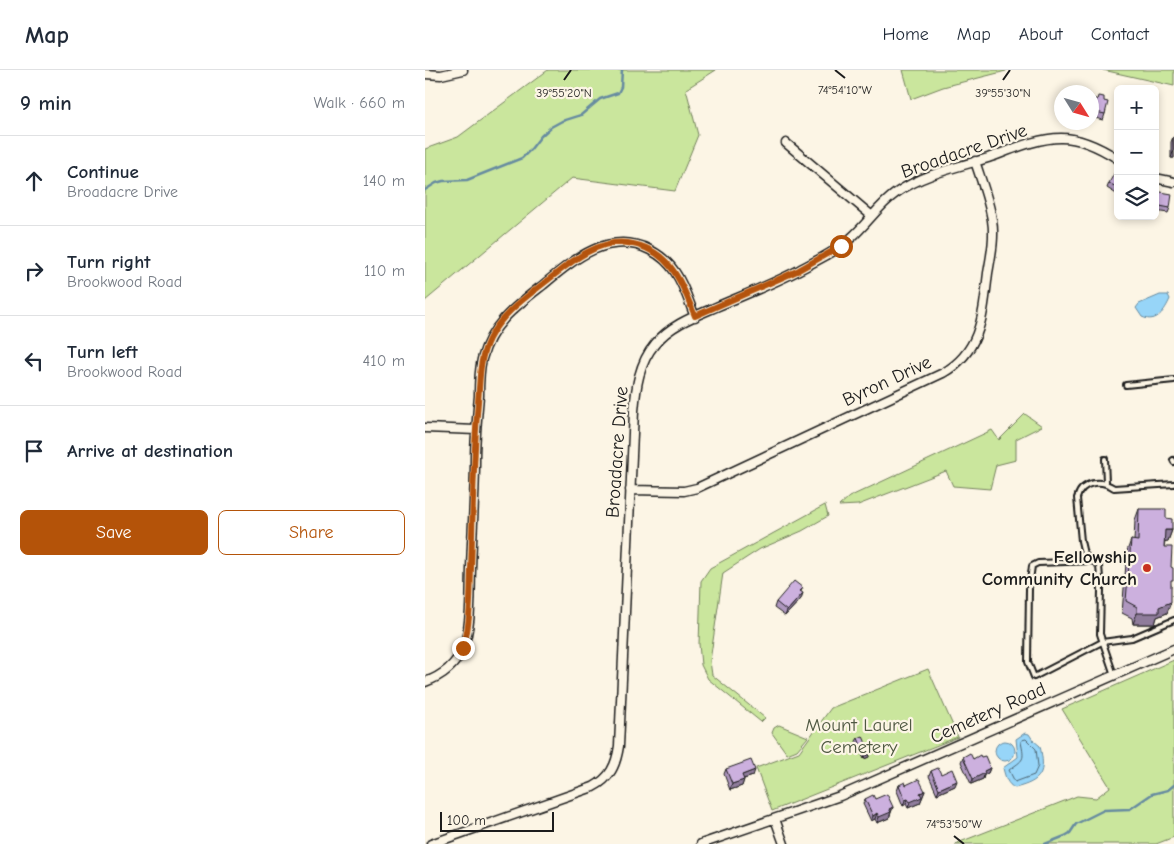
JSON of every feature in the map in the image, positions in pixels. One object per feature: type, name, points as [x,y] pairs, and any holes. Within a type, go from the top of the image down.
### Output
[{"type":"street","points":[[425,74],[441,75],[463,70]]},
{"type":"street","name":"Broadacre Drive","points":[[431,844],[593,787],[609,776],[614,767],[619,746],[633,411],[642,364],[663,335],[695,316],[797,271],[831,253],[851,238],[885,202],[905,187],[927,177],[1037,142],[1060,138],[1083,142],[1114,156]]},
{"type":"street","points":[[786,143],[872,216]]},
{"type":"street","name":"Byron Drive","points":[[630,490],[671,492],[697,488],[943,373],[960,361],[973,344],[981,323],[992,241],[990,211],[975,161]]},
{"type":"street","points":[[1159,179],[1174,182]]},
{"type":"street","points":[[425,682],[439,676],[453,664],[467,638],[476,430],[481,361],[494,329],[514,308],[555,274],[593,249],[624,242],[635,244],[654,252],[670,265],[676,272],[695,316]]},
{"type":"street","points":[[425,428],[476,430]]},
{"type":"street","name":"Cemetery Road","points":[[701,844],[840,796],[1174,649]]},
{"type":"street","points":[[775,819],[784,844]]},
{"type":"lane","points":[[1126,385],[1174,380]]},
{"type":"lane","points":[[1105,459],[1106,482]]},
{"type":"lane","points":[[1114,675],[1100,634],[1101,590],[1099,566],[1084,554],[1077,498],[1082,488],[1088,484],[1106,482],[1114,488],[1174,484]]},
{"type":"lane","points":[[1093,561],[1038,563],[1032,566],[1029,588],[1028,662],[1034,677],[1102,642],[1132,638],[1174,620]]},
{"type":"green space","points":[[548,70],[716,70],[686,89],[698,135],[675,191],[572,178],[425,301],[425,149],[458,137]]},
{"type":"green space","points":[[903,70],[1006,71],[943,87],[911,99]]},
{"type":"green space","points":[[1103,70],[1174,70],[1174,86]]},
{"type":"green space","points":[[1025,414],[1042,426],[1016,439],[1016,460],[996,465],[990,489],[953,486],[946,471],[858,505],[839,506],[849,497],[992,430],[999,440]]},
{"type":"green space","points":[[825,505],[828,516],[802,531],[760,549],[723,573],[710,661],[712,675],[765,718],[761,722],[708,679],[701,665],[699,644],[701,581],[710,568]]},
{"type":"green space","points":[[1174,660],[1174,837],[1156,844],[955,844],[1077,796],[1096,798],[1110,787],[1062,709]]},
{"type":"green space","name":"Mount Laurel Cemetery","points":[[928,669],[958,737],[772,811],[756,768],[799,752],[831,708]]},
{"type":"green space","points":[[779,725],[808,737],[797,750],[787,754],[772,733],[774,728]]},
{"type":"water","points":[[1160,295],[1168,295],[1170,299],[1160,315],[1152,319],[1142,317],[1136,308],[1139,304]]},
{"type":"water","points":[[1025,733],[1029,734],[1040,746],[1042,769],[1036,779],[1015,788],[1008,782],[1003,768],[1018,757],[1016,739]]},
{"type":"water","points":[[1001,741],[1009,741],[1015,747],[1015,755],[1009,761],[1001,761],[995,755],[995,747]]},
{"type":"building","points":[[1099,96],[1104,97],[1104,101],[1108,102],[1105,114],[1099,113]]},
{"type":"building","points":[[1114,174],[1114,186],[1109,183]]},
{"type":"building","points":[[1159,192],[1172,194],[1170,208],[1159,206]]},
{"type":"building","name":"Fellowship Community Church","points":[[1139,509],[1166,509],[1166,518],[1172,519],[1172,530],[1165,530],[1164,547],[1172,547],[1171,567],[1173,568],[1173,580],[1171,580],[1171,602],[1159,607],[1159,613],[1137,613],[1137,607],[1126,601],[1131,540],[1138,541]]},
{"type":"building","points":[[794,581],[803,588],[800,591],[803,593],[787,611],[776,602]]},
{"type":"building","points":[[863,736],[870,754],[865,756],[858,738]]},
{"type":"building","points":[[970,753],[973,759],[980,755],[981,757],[985,756],[990,768],[973,779],[963,757]]},
{"type":"building","points":[[751,760],[755,770],[742,775],[744,780],[732,784],[726,769]]},
{"type":"building","points":[[938,768],[941,774],[952,769],[957,781],[939,789],[931,771]]},
{"type":"building","points":[[919,779],[925,791],[920,793],[922,797],[910,802],[908,799],[905,800],[899,785],[905,782],[906,785]]},
{"type":"building","points":[[887,794],[893,807],[889,809],[891,812],[879,817],[877,813],[873,816],[865,799],[873,795],[875,799]]},
{"type":"waterway","points":[[425,190],[443,181],[467,180],[522,158],[551,127],[581,115],[600,99],[618,93],[621,87],[622,70]]},
{"type":"waterway","points":[[1045,844],[1065,836],[1070,833],[1076,824],[1104,810],[1130,809],[1152,794],[1168,790],[1174,785]]},
{"type":"place","name":"Fellowship Community Church","points":[[1147,568]]},
{"type":"route","points":[[463,648],[468,628],[475,450],[481,361],[489,339],[501,320],[518,304],[574,260],[593,249],[614,243],[624,242],[645,247],[670,265],[680,280],[695,316],[797,271],[841,246]]}]
